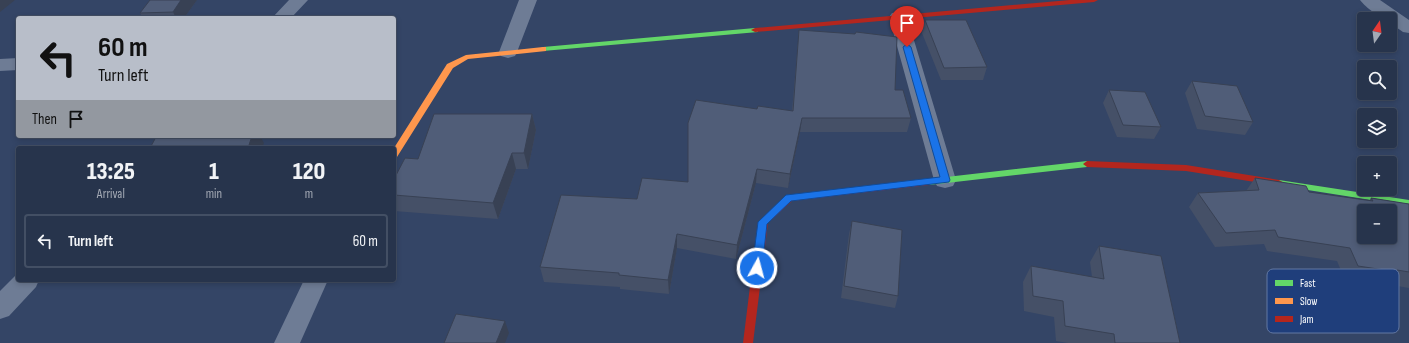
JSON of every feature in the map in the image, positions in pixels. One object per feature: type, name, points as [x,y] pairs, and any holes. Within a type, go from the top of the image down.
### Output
[{"type":"street","points":[[283,16],[299,0]]},
{"type":"street","points":[[508,52],[528,0]]},
{"type":"street","points":[[396,152],[450,66],[466,57],[1094,0]]},
{"type":"street","points":[[1369,0],[1409,28]]},
{"type":"street","points":[[898,17],[945,180]]},
{"type":"street","points":[[0,65],[16,64]]},
{"type":"street","points":[[748,343],[763,222],[789,198],[1084,164],[1186,168],[1409,203]]},
{"type":"street","points":[[0,308],[25,282]]},
{"type":"street","points":[[287,343],[315,282]]},
{"type":"building","points":[[150,0],[181,0],[173,12],[140,13]]},
{"type":"building","points":[[925,20],[966,20],[987,67],[944,68]]},
{"type":"building","points":[[799,30],[855,34],[856,32],[897,37],[895,90],[903,90],[911,118],[802,118],[790,174],[757,169],[737,245],[677,234],[668,280],[619,275],[619,273],[540,267],[561,195],[637,199],[642,178],[688,182],[688,123],[696,100],[757,109],[758,106],[793,111]]},
{"type":"building","points":[[1192,81],[1237,86],[1253,122],[1205,116]]},
{"type":"building","points":[[1109,90],[1145,92],[1161,127],[1123,125]]},
{"type":"building","points":[[434,114],[532,114],[524,153],[512,153],[493,203],[396,195],[396,175],[405,158],[418,159]]},
{"type":"building","points":[[155,138],[251,138],[249,146],[151,146]]},
{"type":"building","points":[[1255,178],[1306,186],[1309,192],[1373,201],[1371,198],[1409,204],[1409,272],[1399,270],[1399,269],[1378,269],[1358,266],[1350,248],[1278,237],[1275,230],[1226,233],[1198,193],[1259,190]]},
{"type":"building","points":[[852,221],[902,230],[898,296],[844,286]]},
{"type":"building","points":[[1099,246],[1161,256],[1180,343],[1115,343],[1114,334],[1065,326],[1063,301],[1033,296],[1031,266],[1104,279]]},
{"type":"building","points":[[456,314],[505,321],[496,343],[444,343]]},
{"type":"traffic: fast","points":[[543,49],[755,30]]},
{"type":"traffic: fast","points":[[929,182],[1087,164]]},
{"type":"traffic: fast","points":[[1279,183],[1409,203]]},
{"type":"traffic: slow","points":[[396,152],[450,66],[466,57],[543,49]]},
{"type":"traffic: jam","points":[[755,30],[1094,0]]},
{"type":"traffic: jam","points":[[1087,164],[1186,168],[1279,183]]},
{"type":"traffic: jam","points":[[748,343],[763,222],[789,198],[929,182]]},
{"type":"route","points":[[757,268],[763,222],[789,198],[945,180],[907,47]]}]
